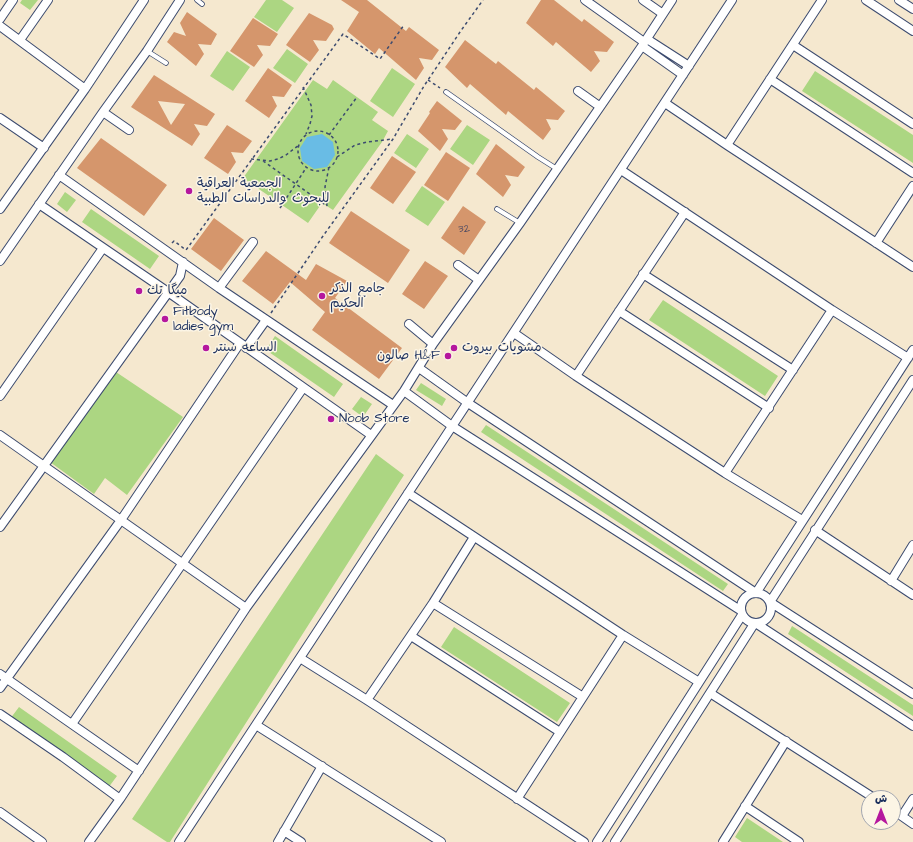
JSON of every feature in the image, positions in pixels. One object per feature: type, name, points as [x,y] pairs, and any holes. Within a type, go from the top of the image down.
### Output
[{"type":"street","points":[[0,19],[13,0]]},
{"type":"street","points":[[20,40],[48,0]]},
{"type":"street","points":[[0,209],[85,89],[144,0]]},
{"type":"street","points":[[0,261],[147,51],[180,0]]},
{"type":"street","points":[[585,0],[644,43],[683,74]]},
{"type":"street","points":[[643,0],[663,14]]},
{"type":"street","points":[[89,842],[139,771],[246,608],[404,391],[433,344],[520,223],[672,0]]},
{"type":"street","points":[[179,842],[732,0]]},
{"type":"street","points":[[727,145],[822,0]]},
{"type":"street","points":[[866,0],[913,31]]},
{"type":"street","points":[[899,0],[910,5]]},
{"type":"street","points":[[0,26],[85,89]]},
{"type":"street","points":[[644,43],[689,66]]},
{"type":"street","points":[[793,45],[913,124]]},
{"type":"street","points":[[770,79],[913,173]]},
{"type":"street","points":[[578,91],[599,106]]},
{"type":"street","points":[[665,103],[913,267]]},
{"type":"street","points":[[103,112],[129,130]]},
{"type":"street","points":[[0,118],[44,148]]},
{"type":"street","points":[[621,170],[832,310],[908,358]]},
{"type":"street","points":[[59,175],[219,288],[393,405]]},
{"type":"street","points":[[876,243],[913,186]]},
{"type":"street","points":[[39,204],[168,292],[371,435]]},
{"type":"street","points":[[576,376],[685,212]]},
{"type":"street","points":[[219,288],[253,242]]},
{"type":"street","points":[[0,396],[103,248]]},
{"type":"street","points":[[0,527],[180,276],[183,262]]},
{"type":"street","points":[[458,265],[478,280]]},
{"type":"street","points":[[643,274],[793,370]]},
{"type":"street","points":[[725,473],[832,310]]},
{"type":"street","points":[[619,311],[768,408]]},
{"type":"street","points":[[0,688],[3,676],[121,520],[243,345],[266,320]]},
{"type":"street","points":[[409,324],[433,344]]},
{"type":"street","points":[[514,332],[576,376],[725,473],[802,520]]},
{"type":"street","points":[[913,350],[756,592],[745,597],[740,605],[741,612],[745,619],[756,624],[913,726]]},
{"type":"street","points":[[419,368],[468,403],[756,592],[763,595],[770,602],[913,694]]},
{"type":"street","points":[[615,842],[756,624],[762,622],[769,616],[771,611],[770,602],[913,380]]},
{"type":"street","points":[[72,724],[303,388]]},
{"type":"street","points":[[404,391],[452,426],[741,612]]},
{"type":"street","points":[[0,435],[246,608]]},
{"type":"street","points":[[408,493],[623,635],[699,682]]},
{"type":"street","points":[[815,530],[913,595]]},
{"type":"street","points":[[367,700],[433,603],[474,537]]},
{"type":"street","points":[[891,581],[913,545]]},
{"type":"street","points":[[433,603],[583,697]]},
{"type":"street","points":[[597,842],[699,682],[741,612]]},
{"type":"street","points":[[517,799],[623,635]]},
{"type":"street","points":[[411,636],[560,732]]},
{"type":"street","points":[[300,658],[584,842]]},
{"type":"street","points":[[3,676],[139,771]]},
{"type":"street","points":[[710,693],[862,790]]},
{"type":"street","points":[[0,714],[63,757],[120,799]]},
{"type":"street","points":[[256,725],[441,842]]},
{"type":"street","points":[[724,842],[786,741]]},
{"type":"street","points":[[278,842],[322,766]]},
{"type":"street","points":[[913,799],[902,816],[913,824]]},
{"type":"street","points":[[745,806],[799,842]]},
{"type":"street","points":[[0,812],[42,842]]},
{"type":"street","points":[[284,831],[301,842]]},
{"type":"lane","points":[[197,0],[202,4]]},
{"type":"lane","points":[[147,51],[166,63]]},
{"type":"lane","points":[[446,92],[557,169]]},
{"type":"lane","points":[[497,209],[520,223]]},
{"type":"path","points":[[266,320],[323,236],[393,139],[428,80],[483,0]]},
{"type":"path","points":[[166,251],[174,242],[186,250],[343,34],[380,59],[404,25]]},
{"type":"path","points":[[428,80],[446,92]]},
{"type":"path","points":[[251,159],[270,161],[278,159],[299,145],[305,136],[312,116],[311,105],[303,87]]},
{"type":"path","points":[[329,135],[357,96]]},
{"type":"path","points":[[305,136],[318,132],[329,135],[335,141],[337,157]]},
{"type":"path","points":[[299,145],[298,155],[302,164],[306,168],[319,171],[329,167],[337,157],[355,146],[367,142],[393,139]]},
{"type":"path","points":[[263,161],[327,206],[325,187],[329,167]]},
{"type":"path","points":[[280,208],[306,168]]},
{"type":"green space","points":[[22,0],[38,0],[30,10],[20,3]]},
{"type":"green space","points":[[266,0],[282,0],[294,8],[277,32],[254,17]]},
{"type":"green space","points":[[287,49],[308,64],[295,83],[273,68]]},
{"type":"green space","points":[[227,51],[250,67],[233,91],[210,76]]},
{"type":"green space","points":[[392,68],[415,84],[393,117],[370,101]]},
{"type":"green space","points":[[815,71],[913,135],[913,163],[802,91]]},
{"type":"green space","points":[[313,80],[327,89],[333,80],[378,112],[372,120],[388,131],[382,142],[333,210],[322,203],[308,223],[243,178]]},
{"type":"green space","points":[[467,125],[490,140],[473,165],[450,149]]},
{"type":"green space","points":[[407,134],[429,149],[416,168],[394,153]]},
{"type":"green space","points":[[422,186],[445,202],[428,226],[405,211]]},
{"type":"green space","points":[[65,192],[76,200],[67,212],[57,204]]},
{"type":"green space","points":[[91,209],[159,256],[150,269],[82,222]]},
{"type":"green space","points":[[663,300],[778,376],[765,396],[649,320]]},
{"type":"green space","points":[[275,336],[343,384],[334,397],[266,350]]},
{"type":"green space","points":[[116,372],[183,417],[127,495],[105,478],[94,494],[50,462]]},
{"type":"green space","points":[[421,383],[446,399],[442,406],[416,390]]},
{"type":"green space","points":[[361,397],[372,404],[363,417],[352,409]]},
{"type":"green space","points":[[486,425],[728,584],[723,591],[481,432]]},
{"type":"green space","points":[[376,454],[404,475],[170,842],[167,842],[132,819]]},
{"type":"green space","points":[[792,626],[913,705],[913,716],[788,634]]},
{"type":"green space","points":[[454,627],[570,703],[557,722],[441,647]]},
{"type":"green space","points":[[19,707],[117,776],[108,788],[10,719]]},
{"type":"green space","points":[[747,818],[783,842],[742,842],[735,837]]},
{"type":"water","points":[[322,134],[333,142],[335,155],[327,167],[314,169],[302,161],[300,148],[307,137]]},
{"type":"building","points":[[341,0],[367,0],[406,31],[409,27],[439,50],[432,60],[419,58],[424,68],[416,80],[379,48],[375,54],[347,31],[359,12]]},
{"type":"building","points":[[541,0],[554,0],[582,22],[584,19],[614,42],[607,52],[594,51],[600,61],[591,72],[556,42],[553,46],[526,23]]},
{"type":"building","points":[[187,12],[217,34],[211,45],[198,44],[204,54],[196,66],[167,42],[174,32],[186,36],[180,23]]},
{"type":"building","points":[[309,13],[332,25],[334,29],[326,41],[313,40],[319,50],[310,62],[286,45]]},
{"type":"building","points":[[253,18],[278,34],[270,46],[257,45],[263,55],[254,67],[230,51]]},
{"type":"building","points":[[465,40],[496,64],[498,61],[534,90],[536,87],[565,111],[558,120],[546,119],[551,129],[543,140],[508,111],[506,115],[470,84],[467,88],[445,67]]},
{"type":"building","points":[[268,68],[292,85],[284,97],[272,96],[277,106],[269,118],[245,101]]},
{"type":"building","points":[[154,75],[215,114],[207,126],[194,124],[200,134],[192,146],[131,107]],"holes":[[[158,101],[185,104],[171,125]]]},
{"type":"building","points":[[437,101],[462,121],[455,130],[442,129],[448,139],[440,151],[418,131]]},
{"type":"building","points":[[227,125],[252,141],[243,153],[231,152],[236,162],[228,174],[204,158]]},
{"type":"building","points":[[101,138],[167,185],[144,216],[77,168]]},
{"type":"building","points":[[496,144],[525,167],[518,177],[505,175],[511,185],[503,197],[476,174]]},
{"type":"building","points":[[446,152],[470,168],[448,201],[424,185]]},
{"type":"building","points":[[392,156],[416,172],[393,204],[370,188]]},
{"type":"building","points":[[463,206],[486,222],[464,255],[441,238]]},
{"type":"building","points":[[351,211],[410,250],[388,283],[329,243]]},
{"type":"building","points":[[214,218],[244,240],[221,271],[191,249]]},
{"type":"building","points":[[266,251],[306,280],[316,264],[347,281],[335,298],[402,348],[379,379],[312,330],[325,312],[290,282],[273,304],[242,281]]},
{"type":"building","points":[[425,261],[448,276],[424,309],[402,294]]},
{"type":"place","name":"الجمعية العراقية للبحوث والدراسات الطبية","points":[[189,191]]},
{"type":"place","name":"ميگا تك","points":[[139,291]]},
{"type":"place","name":"جامع الذكر الحكيم","points":[[322,296]]},
{"type":"place","name":"Fitbody ladies gym","points":[[165,319]]},
{"type":"place","name":"الساعه سنتر","points":[[206,348]]},
{"type":"place","name":"مشويات بيروت","points":[[454,348]]},
{"type":"place","name":"صالون H&F","points":[[448,356]]},
{"type":"place","name":"Noob Store","points":[[331,419]]}]
